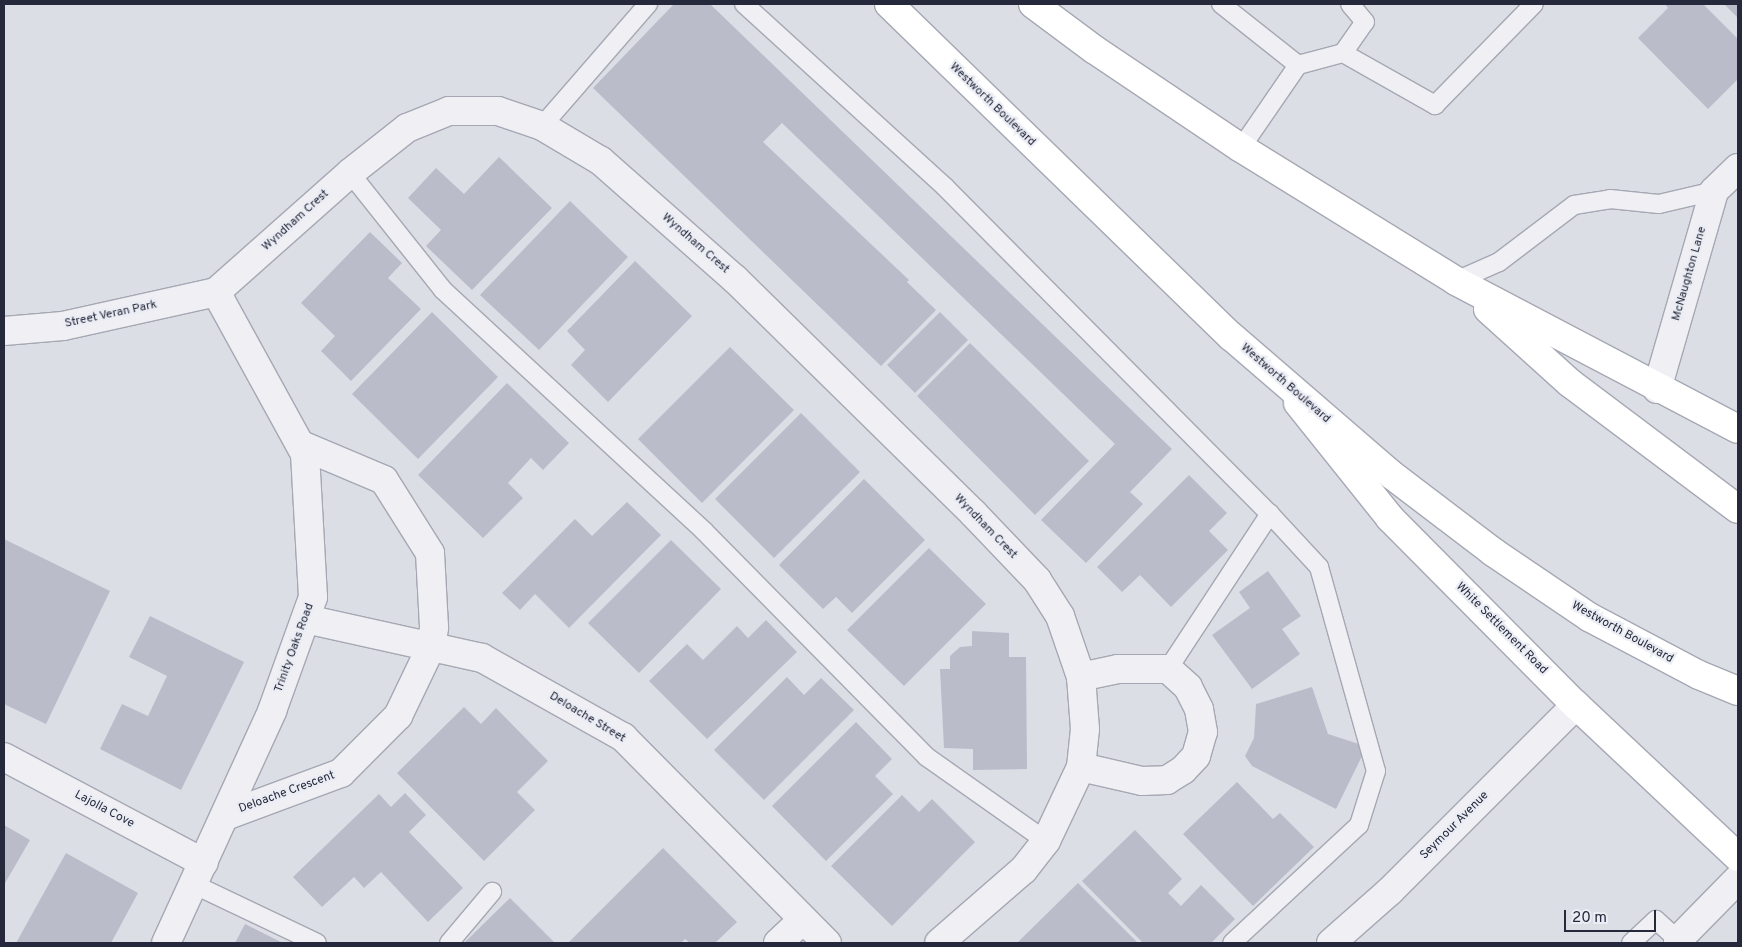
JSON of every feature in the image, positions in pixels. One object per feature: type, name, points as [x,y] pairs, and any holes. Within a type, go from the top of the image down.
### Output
[{"type":"main road","points":[[1033,4],[1095,50],[1241,148],[1456,281],[1658,389],[1738,429]]},
{"type":"main road","name":"Westworth Boulevard","points":[[905,9],[1283,384],[1392,475],[1501,558],[1589,617],[1698,675],[1738,691]]},
{"type":"main road","points":[[1456,281],[1570,383],[1738,510]]},
{"type":"main road","name":"White Settlement Road","points":[[1283,384],[1390,518],[1576,704],[1738,857]]},
{"type":"street","name":"Wyndham Crest","points":[[216,292],[350,172],[407,128],[450,111],[498,111],[542,126],[601,162],[735,279],[973,513],[1037,580],[1060,616],[1081,677],[1085,730],[1080,766],[1046,841],[1023,870],[940,943]]},
{"type":"street","name":"McNaughton Lane","points":[[1658,389],[1714,192],[1738,168]]},
{"type":"street","name":"Street Veran Park","points":[[4,331],[63,326],[216,292]]},
{"type":"street","name":"Trinity Oaks Road","points":[[166,943],[272,711],[314,597],[305,454],[216,292]]},
{"type":"street","name":"Deloache Crescent","points":[[225,816],[341,773],[398,716],[430,646],[434,627],[430,553],[384,480],[301,445]]},
{"type":"street","name":"Deloache Street","points":[[306,619],[482,658],[623,737],[827,943]]},
{"type":"street","points":[[1080,766],[1142,781],[1167,780],[1183,770],[1196,756],[1203,732],[1199,708],[1188,687],[1168,669],[1118,669],[1081,677]]},
{"type":"street","name":"Seymour Avenue","points":[[1331,943],[1390,891],[1576,704]]},
{"type":"street","name":"Lajolla Cove","points":[[4,757],[198,873]]},
{"type":"street","points":[[1680,942],[1738,879]]},
{"type":"street","points":[[778,943],[803,920]]},
{"type":"lane","points":[[542,126],[648,4]]},
{"type":"lane","points":[[744,4],[945,187],[1270,514],[1319,567],[1376,771],[1360,825],[1232,943]]},
{"type":"lane","points":[[1221,4],[1298,66]]},
{"type":"lane","points":[[1241,148],[1298,66],[1343,53],[1365,22],[1350,4]]},
{"type":"lane","points":[[1343,53],[1435,105],[1534,4]]},
{"type":"lane","points":[[350,172],[442,290],[704,531],[927,757],[1046,841]]},
{"type":"lane","points":[[1456,281],[1498,262],[1574,205],[1610,199],[1659,204],[1714,192]]},
{"type":"lane","points":[[1168,669],[1270,514]]},
{"type":"lane","points":[[198,873],[318,943]]},
{"type":"lane","points":[[449,943],[492,892]]},
{"type":"lane","points":[[1631,943],[1656,920],[1680,942]]},
{"type":"building","points":[[674,4],[710,4],[1172,449],[1130,492],[1143,504],[1086,563],[1041,520],[1115,444],[782,123],[763,142],[909,280],[907,282],[936,310],[881,366],[593,88]]},
{"type":"building","points":[[1665,4],[1703,4],[1738,39],[1738,79],[1708,109],[1638,38],[1668,8]]},
{"type":"building","points":[[1724,4],[1738,4],[1738,18]]},
{"type":"building","points":[[499,157],[552,208],[472,290],[426,246],[441,230],[408,198],[436,168],[464,194]]},
{"type":"building","points":[[570,201],[628,257],[539,350],[480,295]]},
{"type":"building","points":[[370,232],[402,263],[388,278],[421,309],[351,381],[321,351],[335,336],[301,303]]},
{"type":"building","points":[[635,261],[692,316],[608,402],[571,365],[585,350],[567,331]]},
{"type":"building","points":[[432,312],[498,377],[418,459],[352,394]]},
{"type":"building","points":[[940,312],[968,340],[915,393],[887,365]]},
{"type":"building","points":[[970,343],[1089,461],[1035,515],[917,396]]},
{"type":"building","points":[[730,347],[794,410],[702,503],[638,439]]},
{"type":"building","points":[[507,383],[569,443],[543,470],[531,458],[508,483],[523,498],[483,538],[418,475]]},
{"type":"building","points":[[801,413],[860,472],[774,558],[715,499]]},
{"type":"building","points":[[1189,475],[1227,513],[1209,531],[1228,550],[1171,607],[1140,575],[1122,592],[1097,567]]},
{"type":"building","points":[[864,479],[925,540],[852,613],[836,597],[823,609],[779,565]]},
{"type":"building","points":[[627,502],[661,535],[569,628],[535,594],[520,610],[502,593],[575,519],[592,536]]},
{"type":"building","points":[[4,539],[110,591],[46,724],[4,704]]},
{"type":"building","points":[[671,540],[721,589],[639,673],[588,623]]},
{"type":"building","points":[[929,548],[986,604],[904,686],[847,630]]},
{"type":"building","points":[[1268,571],[1301,616],[1282,629],[1300,654],[1252,689],[1212,635],[1250,608],[1239,592]]},
{"type":"building","points":[[150,616],[244,662],[181,790],[100,749],[122,704],[148,716],[167,676],[129,657]]},
{"type":"building","points":[[766,620],[797,652],[707,739],[649,681],[687,644],[703,660],[737,626],[748,638]]},
{"type":"building","points":[[972,631],[1009,633],[1009,657],[1026,657],[1027,769],[973,770],[973,749],[944,748],[940,669],[950,669],[950,656],[960,647],[972,646]]},
{"type":"building","points":[[787,677],[804,695],[821,678],[854,710],[764,800],[714,750]]},
{"type":"building","points":[[1312,687],[1328,734],[1359,744],[1362,756],[1336,809],[1252,766],[1245,756],[1254,738],[1256,704]]},
{"type":"building","points":[[464,707],[481,724],[496,708],[548,761],[517,792],[535,810],[484,861],[397,773]]},
{"type":"building","points":[[856,722],[892,759],[875,776],[893,794],[826,861],[772,806]]},
{"type":"building","points":[[1237,782],[1273,819],[1280,813],[1314,847],[1253,906],[1183,834]]},
{"type":"building","points":[[405,793],[426,815],[409,832],[463,888],[428,922],[381,872],[364,888],[354,877],[322,907],[293,877],[379,794],[391,807]]},
{"type":"building","points":[[902,795],[919,812],[932,799],[975,842],[892,926],[831,866]]},
{"type":"building","points":[[4,825],[30,840],[4,885]]},
{"type":"building","points":[[1135,830],[1182,879],[1168,893],[1181,906],[1201,885],[1235,919],[1211,943],[1143,943],[1082,881]]},
{"type":"building","points":[[663,848],[737,922],[715,943],[690,943],[685,939],[681,943],[568,943]]},
{"type":"building","points":[[66,853],[138,893],[111,943],[16,943]]},
{"type":"building","points":[[1078,883],[1138,943],[1017,943]]},
{"type":"building","points":[[510,898],[555,943],[464,943]]},
{"type":"building","points":[[245,924],[283,943],[235,943]]}]
